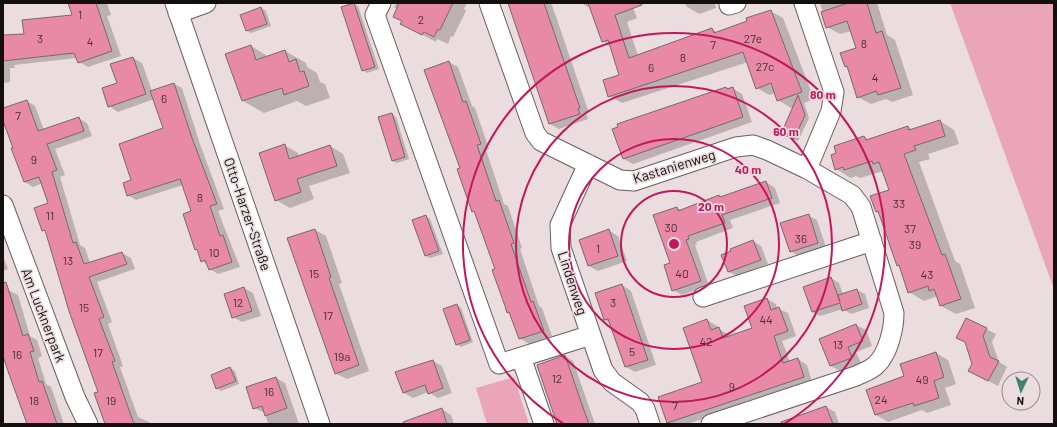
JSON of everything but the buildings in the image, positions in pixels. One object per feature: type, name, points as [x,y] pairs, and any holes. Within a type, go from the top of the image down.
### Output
[{"type":"street","points":[[177,8],[206,3]]},
{"type":"street","points":[[381,3],[375,15],[499,364],[591,335]]},
{"type":"street","name":"Kastanienweg","points":[[489,3],[535,133],[541,140],[620,180],[634,181],[736,146],[754,145],[807,169],[852,195],[861,207],[894,312],[894,323],[888,344],[876,366],[856,376],[711,424]]},
{"type":"street","points":[[804,3],[834,92],[831,111],[807,169]]},
{"type":"street","name":"Otto-Harzer-Straße","points":[[177,8],[320,424]]},
{"type":"street","name":"Lindenweg","points":[[588,164],[560,225],[561,248],[604,370],[612,382],[640,402],[645,409],[650,424]]},
{"type":"street","name":"Am Lucknerpark","points":[[3,205],[75,397],[88,424]]},
{"type":"street","points":[[703,297],[872,241]]},
{"type":"street","points":[[521,357],[544,424]]},
{"type":"shaded area","points":[[950,3],[1054,3],[1054,289]]},
{"type":"shaded area","points":[[514,377],[529,424],[487,424],[476,388]]}]
